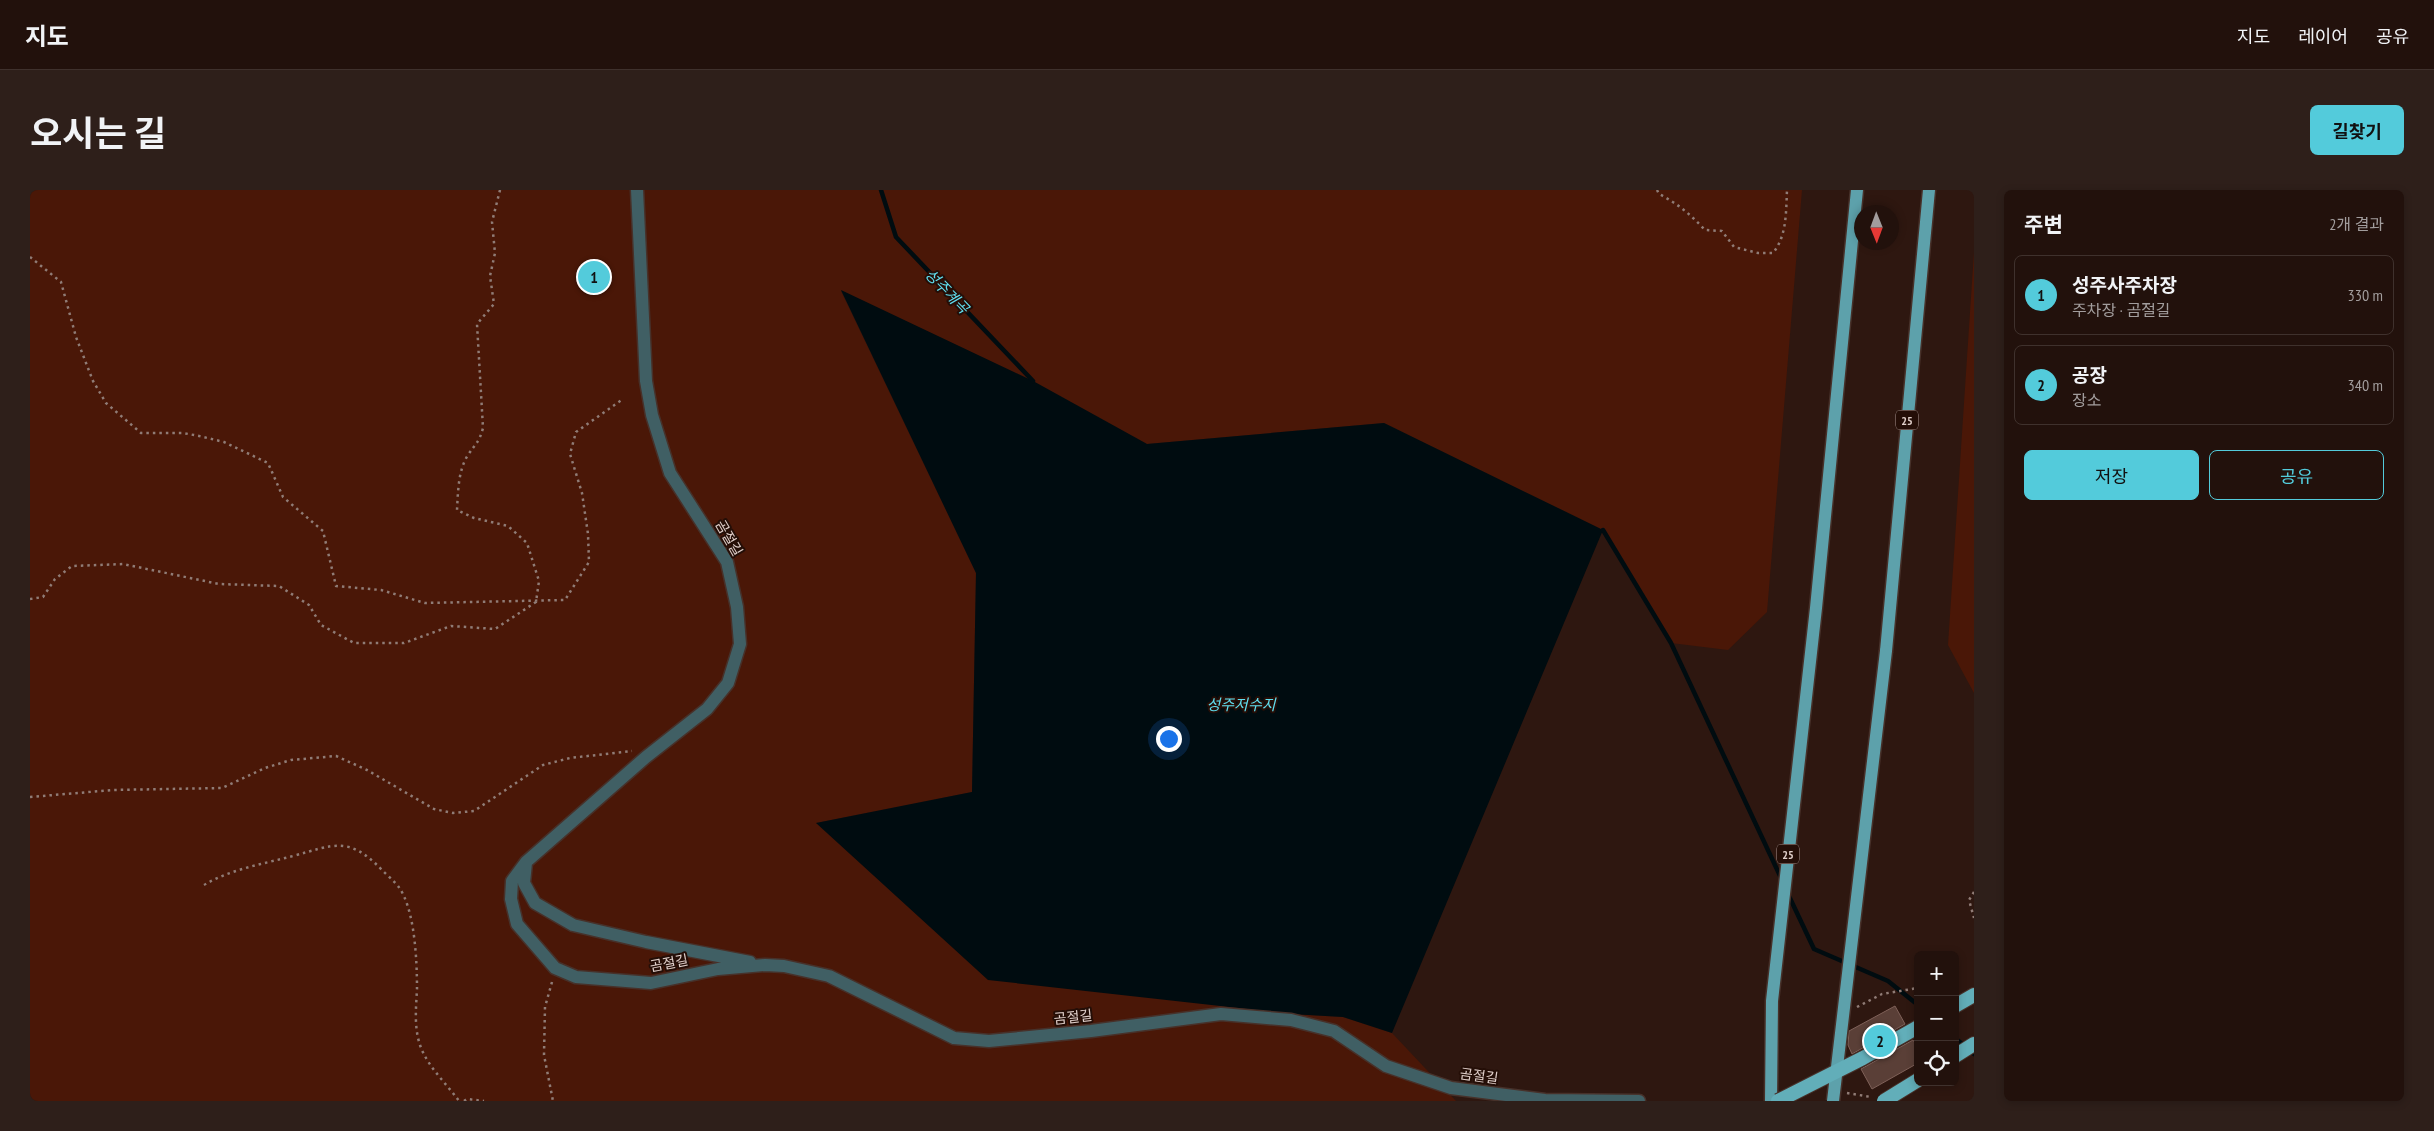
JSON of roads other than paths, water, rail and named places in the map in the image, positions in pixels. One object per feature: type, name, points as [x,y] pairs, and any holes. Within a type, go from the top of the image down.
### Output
[{"type":"highway","points":[[1959,1004],[1974,995]]},
{"type":"highway","points":[[1778,1101],[1864,1058],[1914,1029]]},
{"type":"highway","points":[[1959,1053],[1974,1044]]},
{"type":"highway","points":[[1880,1100],[1914,1082]]},
{"type":"main road","name":"25","points":[[1771,1101],[1772,1001],[1816,608],[1857,190]]},
{"type":"main road","name":"25","points":[[1837,1097],[1886,651],[1929,190]]},
{"type":"street","name":"곰절길","points":[[637,190],[646,380],[652,416],[670,473],[727,562],[736,606],[740,644],[728,683],[707,710],[656,749],[526,862],[512,881],[511,899],[517,924],[555,968],[576,977],[651,983],[718,969],[765,965],[784,966],[829,976],[897,1012],[954,1038],[989,1041],[1091,1031],[1221,1014],[1290,1020],[1334,1031],[1386,1066],[1451,1088],[1545,1100],[1639,1101]]},
{"type":"street","points":[[526,862],[524,883],[535,903],[573,925],[646,942],[765,965]]},
{"type":"water","name":"성주저수지","points":[[841,290],[1033,381],[1147,444],[1384,423],[1603,530],[1392,1033],[1343,1017],[1291,1014],[988,980],[816,823],[972,792],[976,573]]},
{"type":"waterway","name":"성주계곡","points":[[881,190],[896,237],[1033,381]]},
{"type":"waterway","points":[[1603,530],[1671,643],[1782,880]]},
{"type":"waterway","points":[[1788,894],[1814,949],[1888,981],[1914,1002]]},
{"type":"waterway","points":[[1959,1041],[1974,1054]]},
{"type":"place","name":"성주사주차장","points":[[594,277]]},
{"type":"place","name":"공장","points":[[1880,1041]]}]
